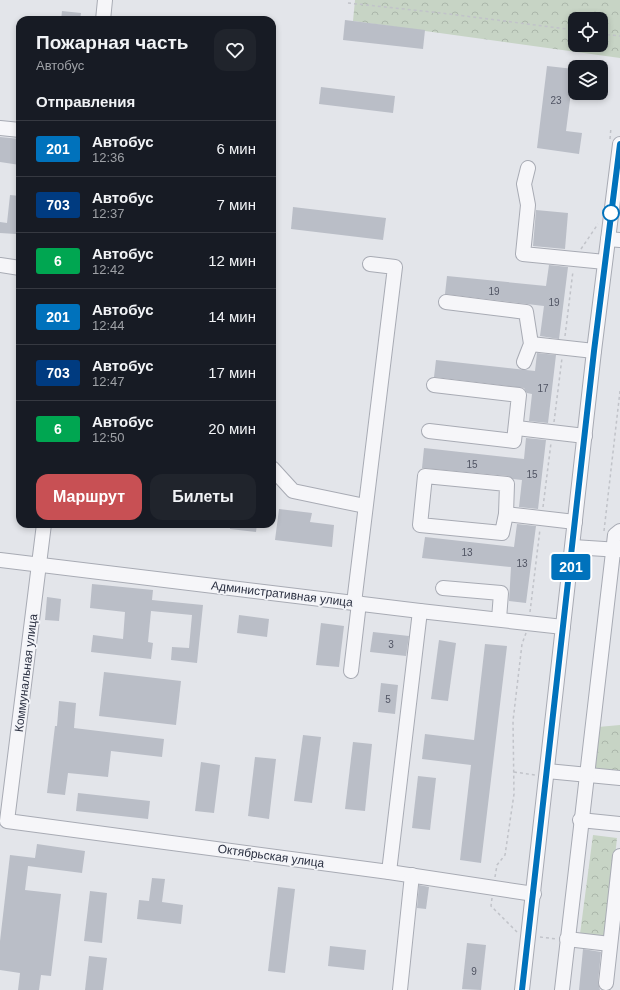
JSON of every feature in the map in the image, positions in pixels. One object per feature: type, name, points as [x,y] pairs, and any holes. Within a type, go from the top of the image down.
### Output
[{"type":"street","points":[[103,16],[105,0]]},
{"type":"street","points":[[0,128],[16,130]]},
{"type":"street","points":[[522,990],[548,771],[594,351],[605,262],[614,239],[615,143]]},
{"type":"street","points":[[528,168],[524,184],[528,205],[523,259],[574,259],[605,262]]},
{"type":"street","points":[[351,671],[365,506],[395,267],[370,264]]},
{"type":"street","points":[[0,266],[16,268]]},
{"type":"street","points":[[446,302],[526,312],[531,344],[524,362]]},
{"type":"street","points":[[531,344],[594,351]]},
{"type":"street","points":[[429,431],[514,441],[517,428],[519,395],[434,385]]},
{"type":"street","points":[[517,428],[585,436]]},
{"type":"street","points":[[276,472],[293,490],[365,506]]},
{"type":"street","points":[[425,476],[507,484],[506,514],[502,533],[420,524],[425,476]]},
{"type":"street","points":[[506,514],[575,522]]},
{"type":"street","name":"Коммунальная улица","points":[[7,821],[44,528]]},
{"type":"street","points":[[562,990],[563,939],[617,550],[615,535],[620,531]]},
{"type":"street","points":[[573,546],[617,550]]},
{"type":"street","name":"Административная улица","points":[[0,560],[563,627]]},
{"type":"street","points":[[443,588],[501,593],[499,619]]},
{"type":"street","points":[[389,872],[420,611]]},
{"type":"street","points":[[548,771],[620,778]]},
{"type":"street","points":[[580,820],[620,824]]},
{"type":"street","name":"Октябрьская улица","points":[[7,821],[412,875],[534,894]]},
{"type":"street","points":[[606,983],[620,856]]},
{"type":"street","points":[[400,990],[412,875]]},
{"type":"street","points":[[563,939],[610,944]]},
{"type":"path","points":[[348,3],[568,29]]},
{"type":"path","points":[[608,35],[620,36]]},
{"type":"path","points":[[611,127],[615,143]]},
{"type":"path","points":[[563,939],[518,934],[491,906],[497,865],[505,856],[514,794],[513,721],[522,644],[529,622],[574,259],[600,221]]},
{"type":"green space","points":[[355,0],[620,0],[620,58],[577,52],[608,52],[608,12],[568,12],[568,51],[353,21]]},
{"type":"green space","points":[[620,725],[620,774],[594,771],[598,727]]},
{"type":"green space","points":[[593,835],[617,838],[606,938],[580,934]]},
{"type":"building","points":[[62,11],[81,13],[81,16],[61,16]]},
{"type":"building","points":[[345,20],[425,30],[423,49],[343,40]]},
{"type":"building","points":[[547,66],[568,68],[568,100],[570,100],[566,131],[582,133],[579,154],[537,148]]},
{"type":"building","points":[[321,87],[395,96],[393,113],[319,104]]},
{"type":"building","points":[[0,137],[16,139],[16,164],[0,162]]},
{"type":"building","points":[[10,195],[16,196],[16,234],[0,233],[0,222],[7,223]]},
{"type":"building","points":[[293,207],[386,218],[383,240],[291,229]]},
{"type":"building","points":[[536,210],[568,213],[565,249],[533,246]]},
{"type":"building","points":[[549,265],[568,267],[559,339],[540,336],[544,306],[445,294],[447,276],[546,286]]},
{"type":"building","points":[[537,353],[556,355],[548,423],[529,421],[532,394],[527,393],[524,388],[434,377],[436,360],[535,371]]},
{"type":"building","points":[[526,438],[546,440],[538,509],[519,507],[522,480],[513,479],[508,476],[422,468],[424,448],[524,459]]},
{"type":"building","points":[[279,509],[312,513],[310,522],[334,525],[332,547],[275,540]]},
{"type":"building","points":[[517,524],[536,526],[526,603],[509,601],[511,567],[422,558],[425,537],[514,547]]},
{"type":"building","points":[[230,528],[256,528],[256,532]]},
{"type":"building","points":[[92,584],[153,590],[152,600],[203,605],[197,663],[171,660],[172,647],[189,648],[192,615],[151,611],[148,642],[153,643],[151,659],[91,652],[93,635],[123,639],[125,612],[90,608]]},
{"type":"building","points":[[47,597],[61,599],[59,621],[45,620]]},
{"type":"building","points":[[239,615],[269,619],[267,637],[237,633]]},
{"type":"building","points":[[321,623],[344,626],[339,667],[316,665]]},
{"type":"building","points":[[373,632],[409,636],[406,656],[370,652]]},
{"type":"building","points":[[439,640],[456,643],[448,701],[431,699]]},
{"type":"building","points":[[485,644],[507,646],[481,863],[460,860],[471,765],[422,759],[425,734],[474,740]]},
{"type":"building","points":[[104,672],[181,681],[176,725],[99,716]]},
{"type":"building","points":[[381,683],[398,685],[395,714],[378,712]]},
{"type":"building","points":[[59,701],[76,703],[74,728],[164,739],[162,757],[111,751],[108,777],[68,773],[65,795],[47,793],[55,726],[57,726]]},
{"type":"building","points":[[303,735],[321,737],[312,803],[294,801]]},
{"type":"building","points":[[353,742],[372,744],[365,811],[345,809]]},
{"type":"building","points":[[255,757],[276,759],[269,819],[248,816]]},
{"type":"building","points":[[201,762],[220,765],[214,813],[195,811]]},
{"type":"building","points":[[418,776],[436,778],[430,830],[412,828]]},
{"type":"building","points":[[78,793],[150,801],[148,819],[76,811]]},
{"type":"building","points":[[37,844],[85,851],[82,873],[28,866],[25,890],[61,894],[51,976],[41,975],[39,990],[18,990],[20,973],[0,970],[0,941],[10,855],[35,858]]},
{"type":"building","points":[[152,878],[165,879],[162,902],[183,905],[181,924],[137,919],[139,900],[149,901]]},
{"type":"building","points":[[419,885],[429,887],[426,909],[417,908]]},
{"type":"building","points":[[278,887],[295,889],[285,973],[268,971]]},
{"type":"building","points":[[90,891],[107,893],[102,943],[84,941]]},
{"type":"building","points":[[467,943],[486,945],[481,990],[462,989]]},
{"type":"building","points":[[330,946],[366,950],[364,970],[328,966]]},
{"type":"building","points":[[583,949],[601,952],[598,982],[600,990],[579,990]]},
{"type":"building","points":[[89,956],[107,958],[103,990],[85,990]]},
{"type":"bus line","name":"201","points":[[522,990],[594,351],[620,144]]}]
